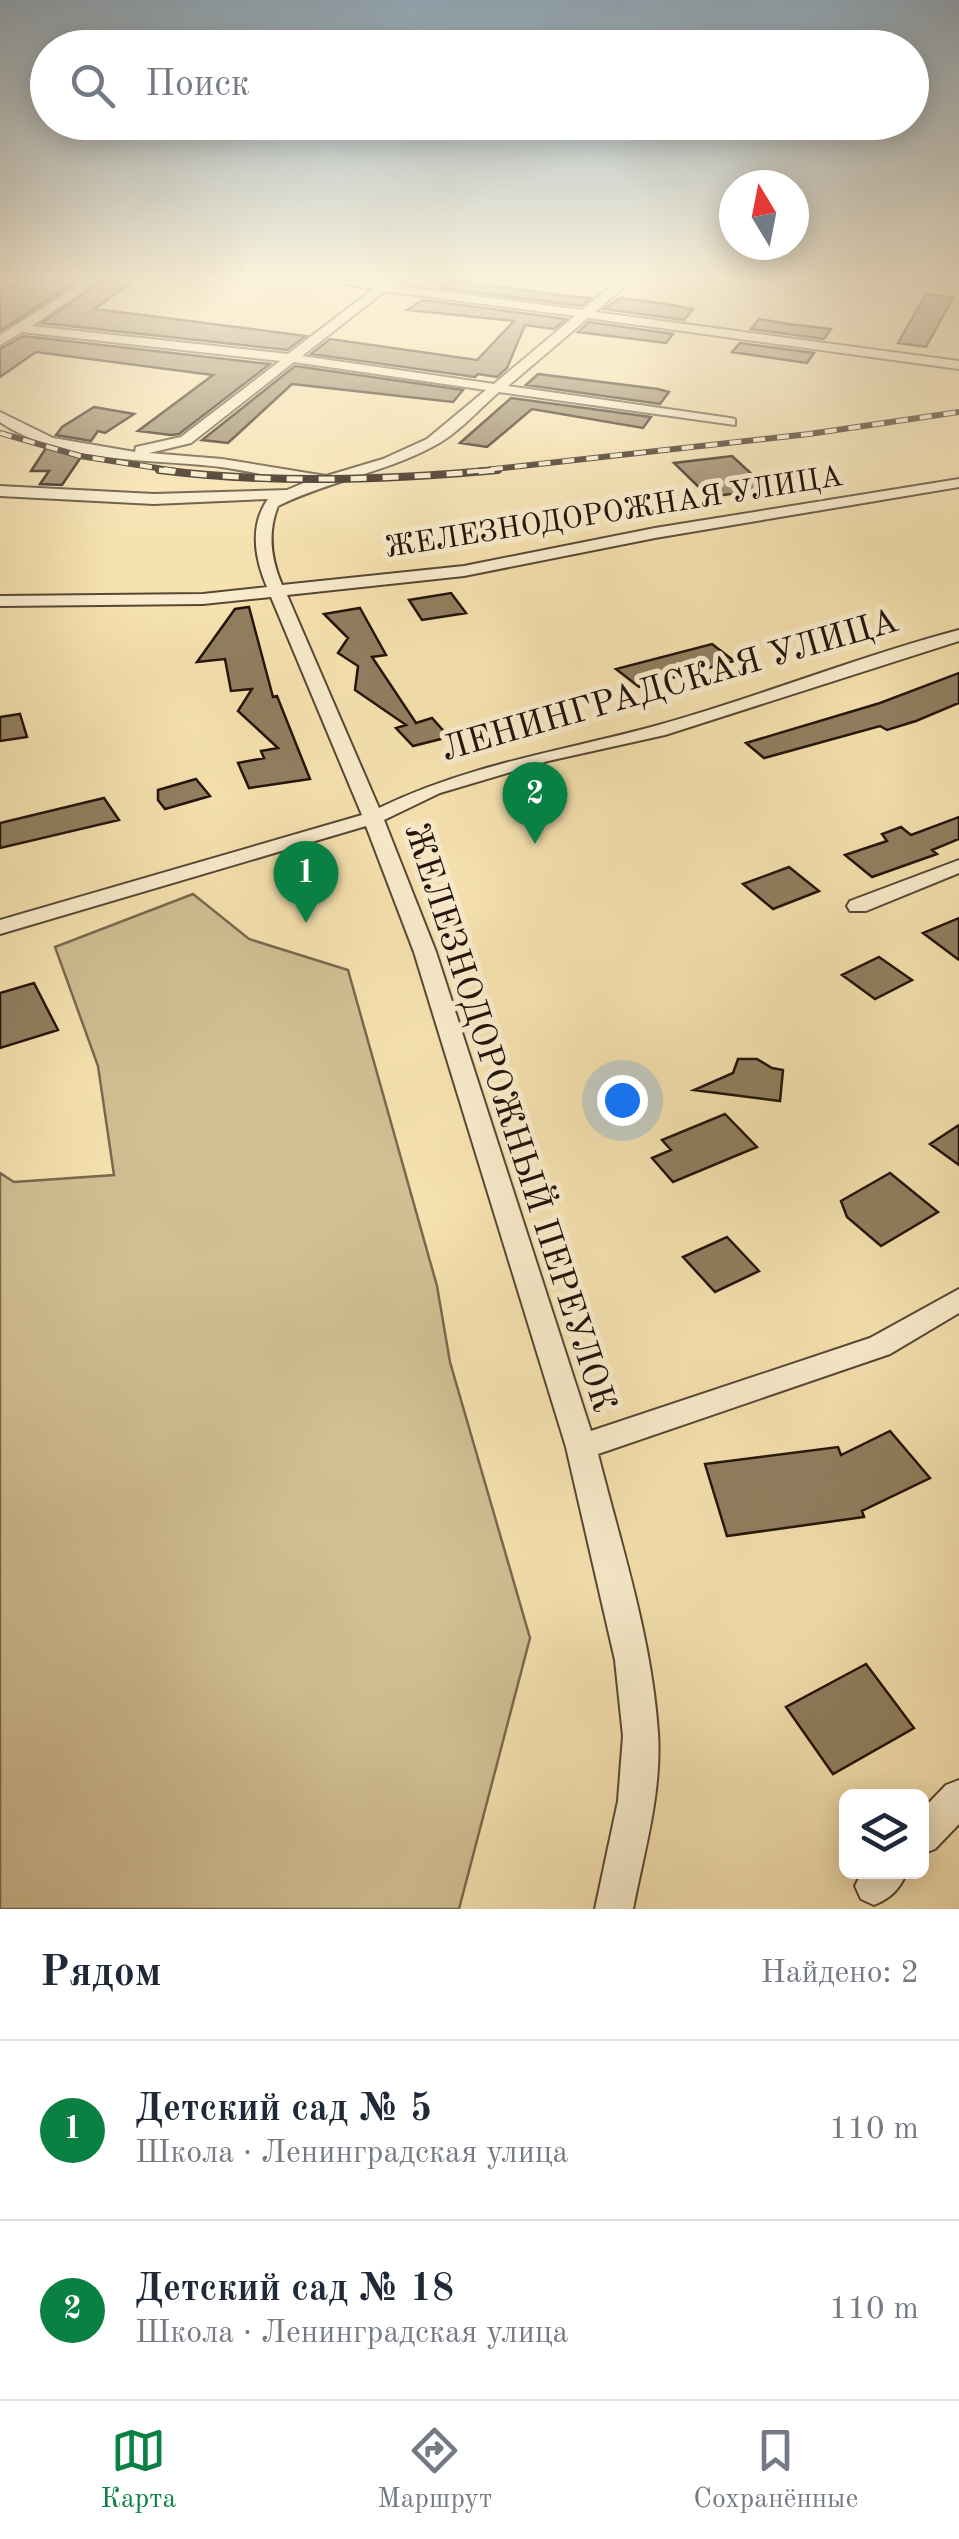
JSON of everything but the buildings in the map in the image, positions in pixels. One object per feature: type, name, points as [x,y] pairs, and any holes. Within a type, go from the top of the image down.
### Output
[{"type":"street","points":[[196,460],[185,455],[182,447],[186,440],[277,368]]},
{"type":"street","points":[[360,368],[730,422]]},
{"type":"street","points":[[0,491],[154,499],[288,494],[388,462],[432,442],[522,368]]},
{"type":"street","points":[[0,416],[10,427],[39,438],[146,460],[196,460],[280,475],[330,479]]},
{"type":"street","points":[[113,453],[186,440]]},
{"type":"street","name":"ЖЕЛЕЗНОДОРОЖНАЯ УЛИЦА","points":[[0,601],[203,599],[464,571],[655,534],[959,484]]},
{"type":"street","name":"ЖЕЛЕЗНОДОРОЖНЫЙ ПЕРЕУЛОК","points":[[288,494],[272,503],[262,527],[268,571],[425,952],[582,1447],[632,1660],[641,1736],[636,1801],[614,1909]]},
{"type":"street","name":"ЛЕНИНГРАДСКАЯ УЛИЦА","points":[[0,928],[373,818],[433,789],[544,756],[658,731],[959,635]]},
{"type":"street","points":[[858,906],[959,866]]},
{"type":"street","points":[[582,1447],[880,1346],[959,1300]]},
{"type":"street","points":[[929,1829],[959,1798]]},
{"type":"shaded area","points":[[193,894],[249,939],[348,970],[437,1286],[450,1362],[530,1638],[459,1909],[0,1909],[0,1173],[14,1182],[114,1175],[98,1066],[55,947]]},
{"type":"railway","points":[[467,472],[809,434],[959,412]]},
{"type":"railway","points":[[0,433],[80,456],[183,472]]},
{"type":"railway","points":[[159,470],[328,479],[498,470]]},
{"type":"place","name":"Детский сад № 18","points":[[535,844]]},
{"type":"place","name":"Детский сад № 5","points":[[306,923]]}]
